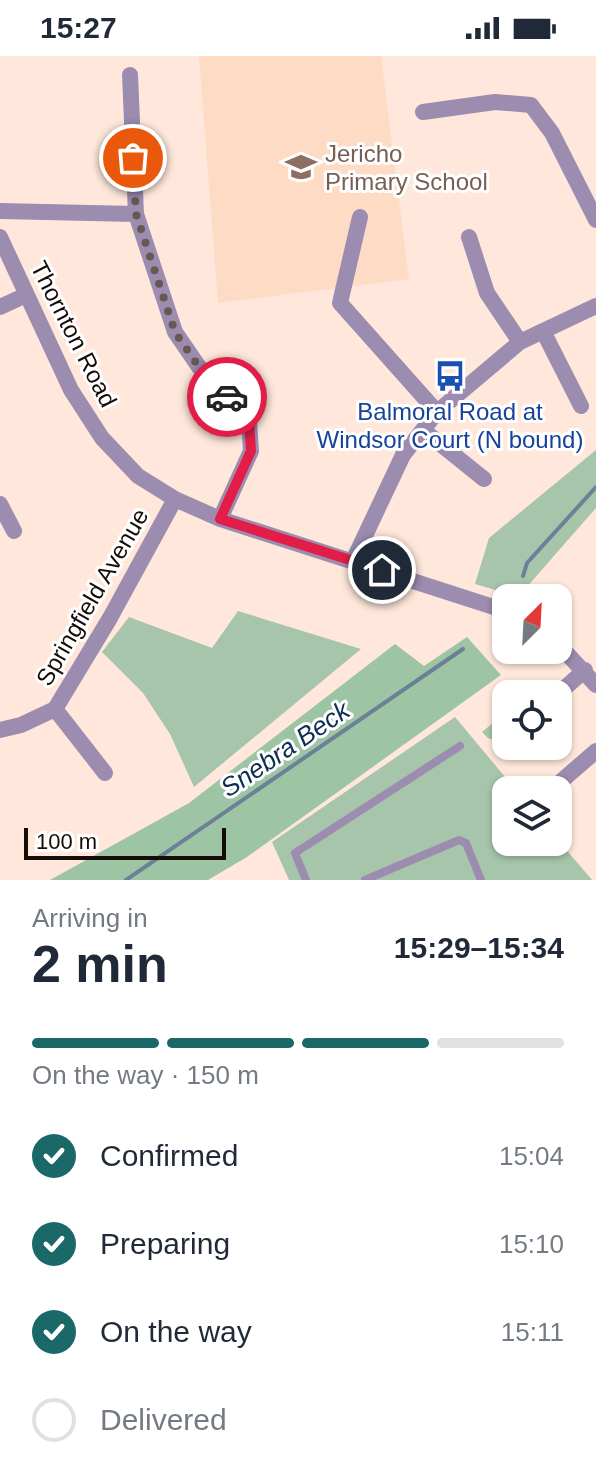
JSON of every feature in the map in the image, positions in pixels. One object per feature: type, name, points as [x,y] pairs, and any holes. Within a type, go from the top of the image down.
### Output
[{"type":"street","points":[[130,75],[136,214],[175,332],[199,367],[249,420],[251,451],[220,519]]},
{"type":"street","points":[[423,112],[495,102],[531,105],[552,133],[596,220]]},
{"type":"street","points":[[0,211],[136,214]]},
{"type":"street","points":[[360,217],[340,303],[437,412]]},
{"type":"street","name":"Thornton Road","points":[[0,237],[71,390],[102,438],[138,476],[175,499],[220,519],[492,606]]},
{"type":"street","points":[[469,237],[487,293],[520,342]]},
{"type":"street","points":[[0,307],[26,295]]},
{"type":"street","points":[[353,561],[403,455],[437,412],[520,342],[596,306]]},
{"type":"street","points":[[543,331],[581,406]]},
{"type":"street","points":[[423,430],[484,479]]},
{"type":"street","name":"Springfield Avenue","points":[[0,730],[21,725],[55,709],[110,618],[175,499]]},
{"type":"street","points":[[0,504],[14,531]]},
{"type":"street","points":[[572,657],[596,685]]},
{"type":"street","points":[[572,682],[585,670]]},
{"type":"street","points":[[55,709],[105,773]]},
{"type":"street","points":[[560,776],[596,751]]},
{"type":"lane","points":[[306,880],[295,853],[460,746]]},
{"type":"lane","points":[[365,880],[459,840],[466,843],[481,880]]},
{"type":"shaded area","name":"Jericho Primary School","points":[[199,56],[381,56],[409,279],[218,303]]},
{"type":"green space","points":[[596,450],[596,508],[529,584],[492,584],[492,589],[475,584],[489,538]]},
{"type":"green space","points":[[238,611],[361,649],[194,787],[170,734],[143,693],[102,652],[129,617],[212,648]]},
{"type":"green space","points":[[467,637],[501,675],[247,857],[208,880],[50,880],[189,803],[395,644],[424,666]]},
{"type":"green space","points":[[455,717],[504,776],[492,776],[492,856],[572,856],[592,880],[289,880],[272,842]]},
{"type":"green space","points":[[492,724],[492,739],[482,732]]},
{"type":"waterway","name":"Snebra Beck","points":[[523,576],[527,563],[596,487]]},
{"type":"waterway","name":"Snebra Beck","points":[[126,880],[463,649]]},
{"type":"way so far","points":[[133,158],[136,214],[175,332],[199,367],[227,397]]},
{"type":"place","name":"Jericho Primary School","points":[[301,167]]},
{"type":"place","name":"Balmoral Road at Windsor Court (N bound)","points":[[450,376]]},
{"type":"route","points":[[227,397],[249,420],[251,451],[220,519],[382,570]]}]
